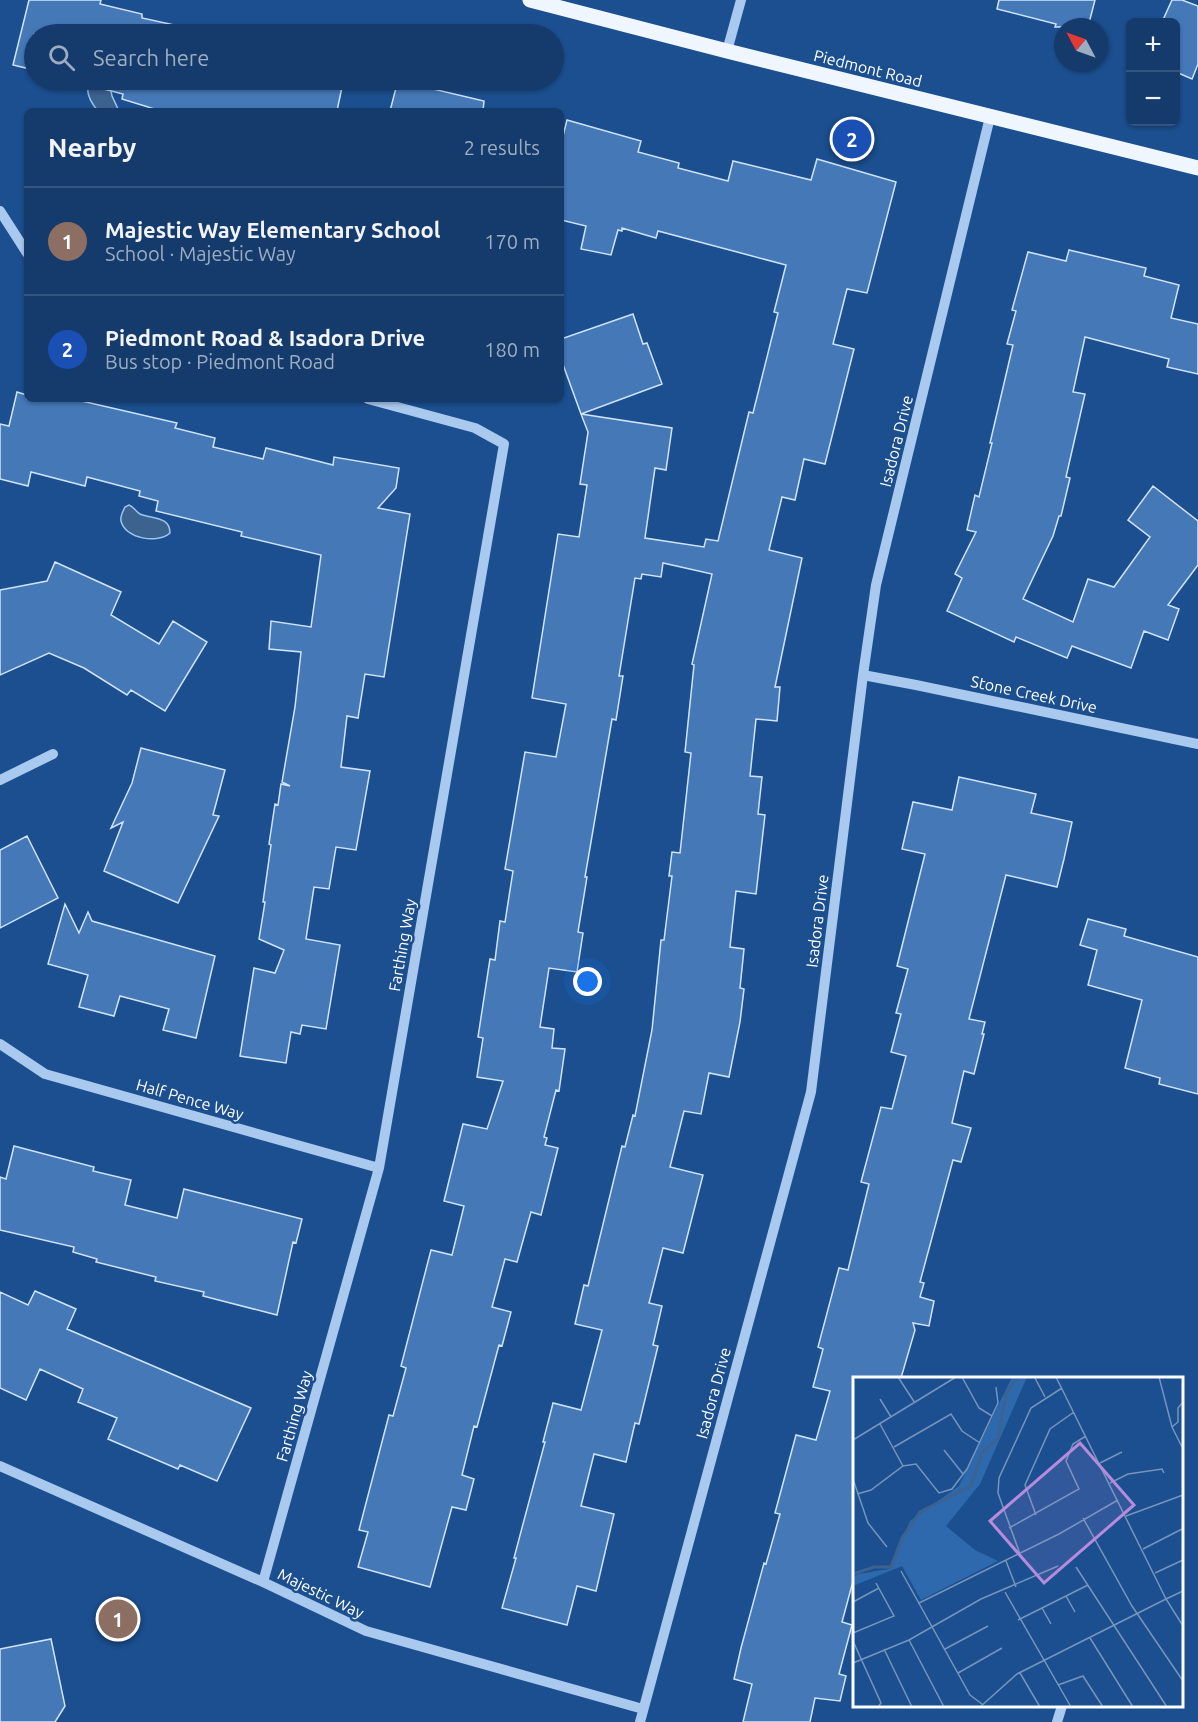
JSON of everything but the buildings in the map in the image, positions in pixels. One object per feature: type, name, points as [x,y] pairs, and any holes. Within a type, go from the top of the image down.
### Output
[{"type":"main road","name":"Piedmont Road","points":[[530,0],[1198,168]]},
{"type":"street","points":[[727,51],[741,0]]},
{"type":"street","name":"Isadora Drive","points":[[640,1722],[811,1092],[876,585],[990,117]]},
{"type":"street","points":[[0,211],[24,248]]},
{"type":"street","name":"Farthing Way","points":[[263,1582],[379,1168],[504,444],[475,428],[379,402]]},
{"type":"street","name":"Stone Creek Drive","points":[[863,675],[1198,744]]},
{"type":"street","points":[[0,780],[53,754]]},
{"type":"street","name":"Half Pence Way","points":[[0,1044],[45,1074],[379,1168]]},
{"type":"street","name":"Majestic Way","points":[[0,1466],[263,1582],[366,1631],[643,1709]]},
{"type":"street","points":[[1057,1722],[1062,1707]]},
{"type":"water","points":[[111,90],[118,108],[96,108],[88,91]]},
{"type":"water","points":[[129,505],[140,514],[164,521],[170,533],[150,539],[135,536],[129,532],[121,519],[125,507]]},
{"type":"place","name":"Piedmont Road & Isadora Drive","points":[[852,139]]},
{"type":"place","name":"Majestic Way Elementary School","points":[[118,1619]]}]
